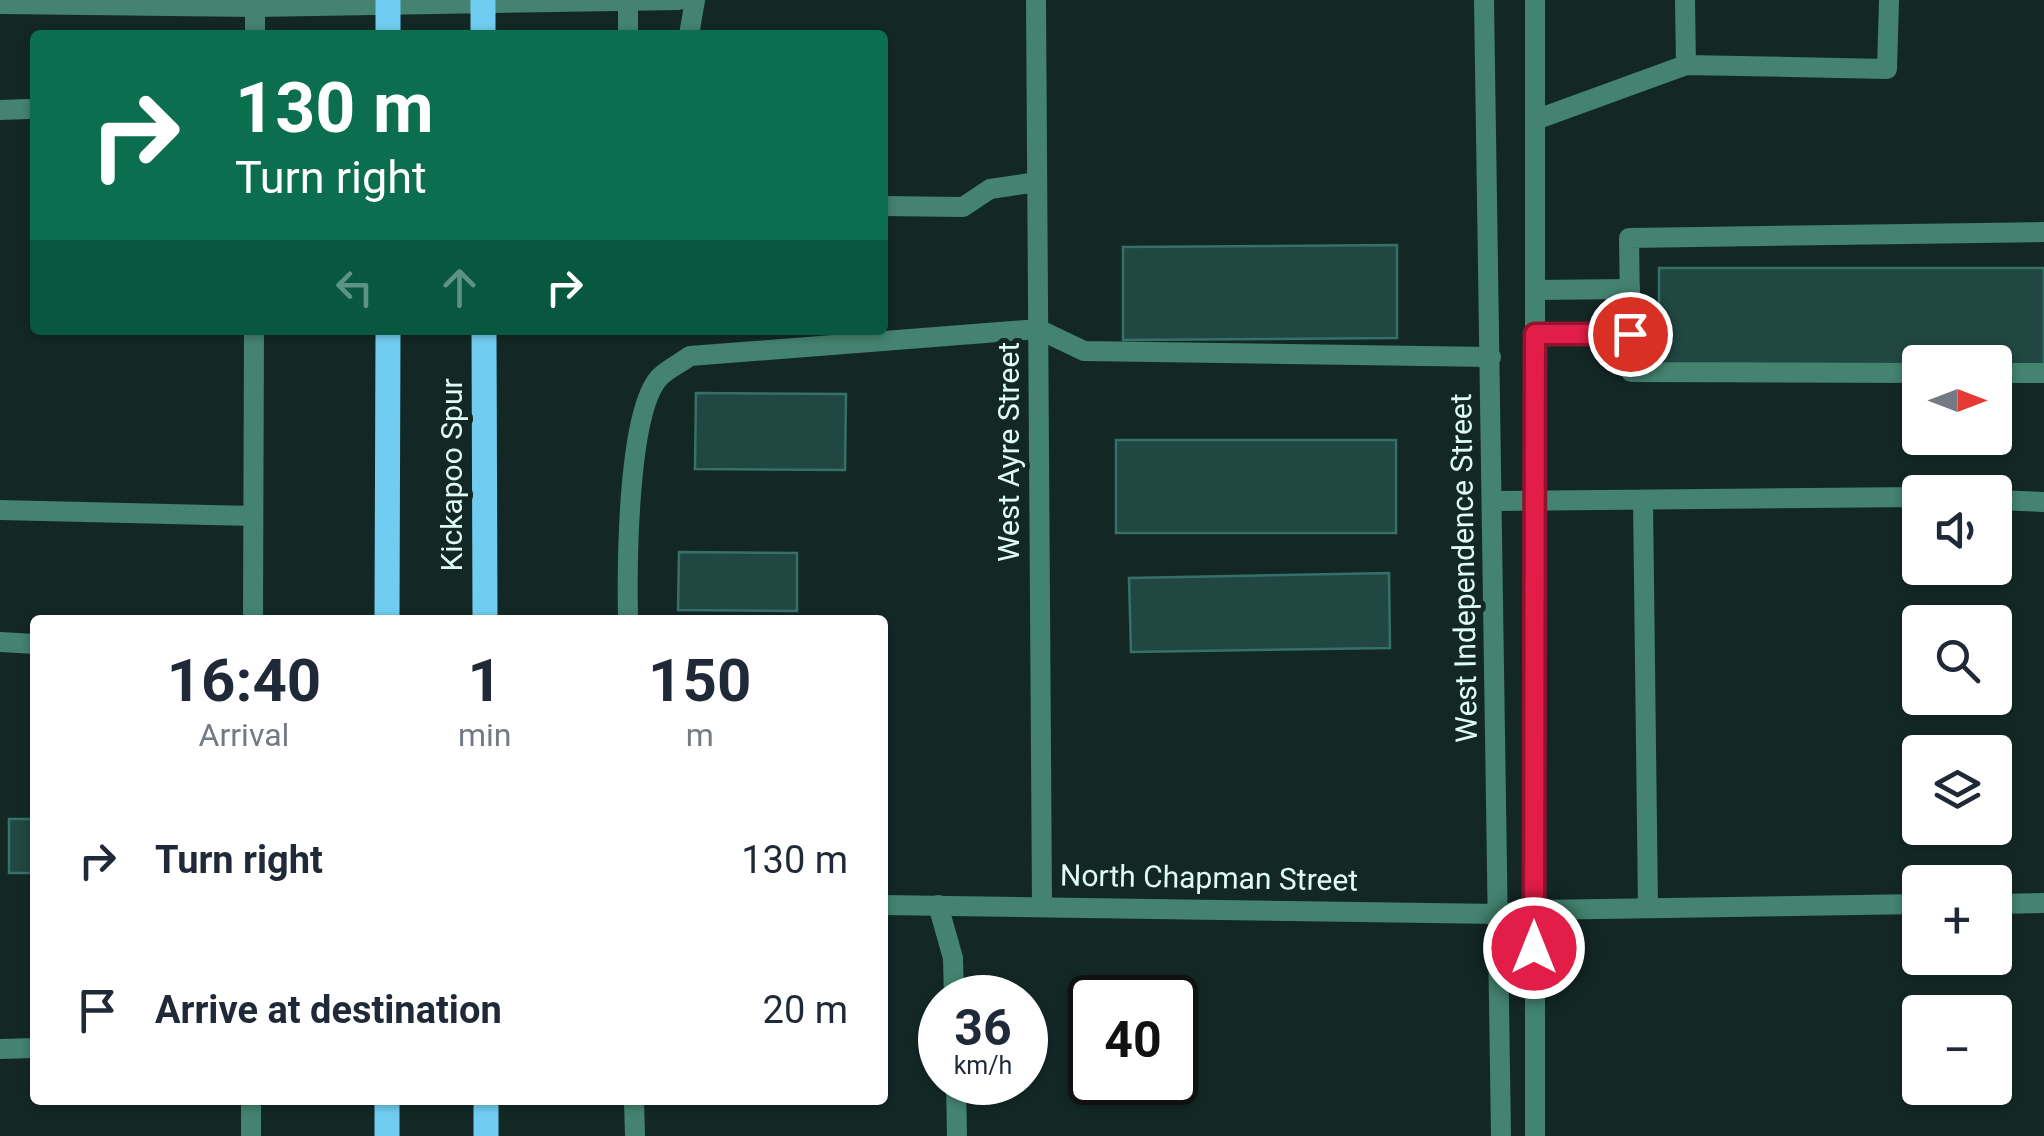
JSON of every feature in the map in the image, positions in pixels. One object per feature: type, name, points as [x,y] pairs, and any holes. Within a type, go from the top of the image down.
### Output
[{"type":"main road","points":[[483,2],[483,30]]},
{"type":"main road","points":[[388,3],[388,30]]},
{"type":"main road","points":[[387,615],[388,335]]},
{"type":"main road","name":"Kickapoo Spur","points":[[484,335],[485,615]]},
{"type":"main road","points":[[387,1105],[387,1136]]},
{"type":"main road","points":[[486,1105],[486,1136]]},
{"type":"street","points":[[0,4],[229,3],[255,7],[679,0]]},
{"type":"street","points":[[690,30],[695,0]]},
{"type":"street","name":"West Ayre Street","points":[[1036,0],[1042,904]]},
{"type":"street","name":"West Independence Street","points":[[1484,0],[1501,1136]]},
{"type":"street","points":[[1535,0],[1535,1136]]},
{"type":"street","points":[[1685,0],[1686,65]]},
{"type":"street","points":[[1536,120],[1686,65],[1887,69],[1890,0]]},
{"type":"street","points":[[628,1],[628,30]]},
{"type":"street","points":[[255,7],[255,30]]},
{"type":"street","points":[[0,110],[28,109]]},
{"type":"street","points":[[888,206],[963,207],[990,189],[1037,182]]},
{"type":"street","points":[[1902,373],[1630,372],[1629,238],[2044,232]]},
{"type":"street","points":[[1535,290],[1630,289]]},
{"type":"street","points":[[628,615],[630,488],[641,428],[657,379],[690,356],[1038,329],[1084,351],[1491,357]]},
{"type":"street","points":[[1535,334],[1630,334]]},
{"type":"street","points":[[253,615],[254,335]]},
{"type":"street","points":[[2012,373],[2044,374]]},
{"type":"street","points":[[1493,500],[1902,497]]},
{"type":"street","points":[[1642,500],[1648,908]]},
{"type":"street","points":[[2012,501],[2044,502]]},
{"type":"street","points":[[0,510],[254,516]]},
{"type":"street","points":[[0,642],[30,644]]},
{"type":"street","points":[[2012,904],[2044,903]]},
{"type":"street","name":"North Chapman Street","points":[[888,905],[1042,904],[1500,914],[1534,910],[1902,904]]},
{"type":"street","points":[[938,905],[953,958],[953,975]]},
{"type":"street","points":[[0,1049],[30,1048]]},
{"type":"street","points":[[251,1105],[251,1136]]},
{"type":"street","points":[[634,1105],[635,1136]]},
{"type":"street","points":[[956,1105],[956,1136]]},
{"type":"building","points":[[1397,245],[1397,338],[1123,340],[1123,247]]},
{"type":"building","points":[[1659,268],[2044,268],[2044,365],[2012,365],[2012,345],[1902,345],[1902,365],[1659,365]]},
{"type":"building","points":[[696,393],[846,394],[845,470],[695,469]]},
{"type":"building","points":[[1116,440],[1396,440],[1396,533],[1116,533]]},
{"type":"building","points":[[679,552],[797,553],[797,611],[678,610]]},
{"type":"building","points":[[1389,573],[1390,648],[1131,652],[1129,578]]},
{"type":"building","points":[[9,819],[30,819],[30,873],[9,873]]},
{"type":"route","points":[[1534,948],[1535,334],[1630,334]]}]
